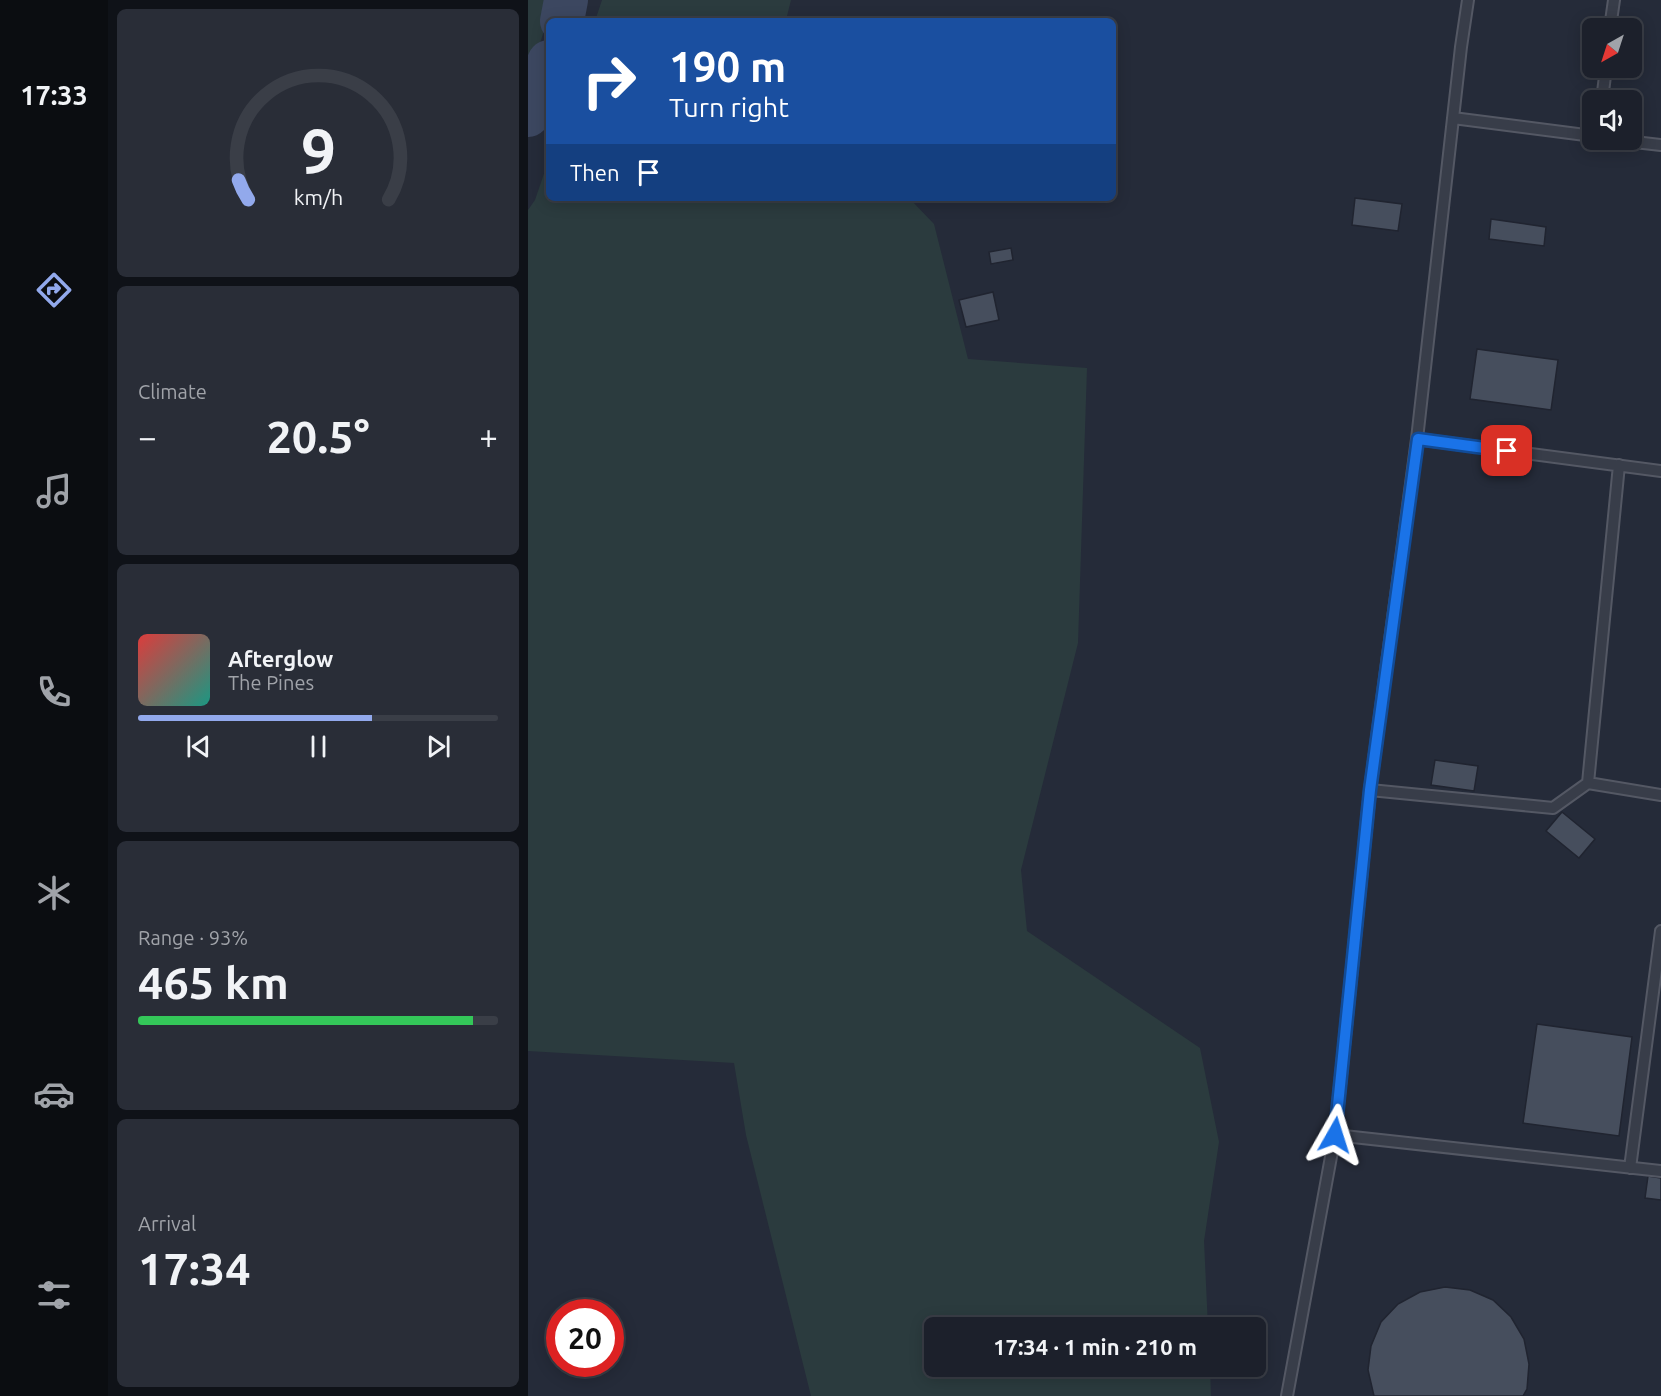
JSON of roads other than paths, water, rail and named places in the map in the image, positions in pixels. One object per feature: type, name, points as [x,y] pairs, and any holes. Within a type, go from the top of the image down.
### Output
[{"type":"lane","points":[[1287,1396],[1335,1135],[1370,790],[1418,439],[1468,0]]},
{"type":"lane","points":[[1611,18],[1614,0]]},
{"type":"lane","points":[[1453,118],[1582,135]]},
{"type":"lane","points":[[1642,143],[1661,145]]},
{"type":"lane","points":[[1418,439],[1661,471]]},
{"type":"lane","points":[[1588,783],[1619,465]]},
{"type":"lane","points":[[1370,790],[1552,808],[1588,783],[1661,795]]},
{"type":"lane","points":[[1630,1168],[1661,931]]},
{"type":"lane","points":[[1335,1135],[1661,1172]]},
{"type":"waterway","points":[[563,18],[566,0]]},
{"type":"waterway","points":[[528,115],[546,70]]}]
